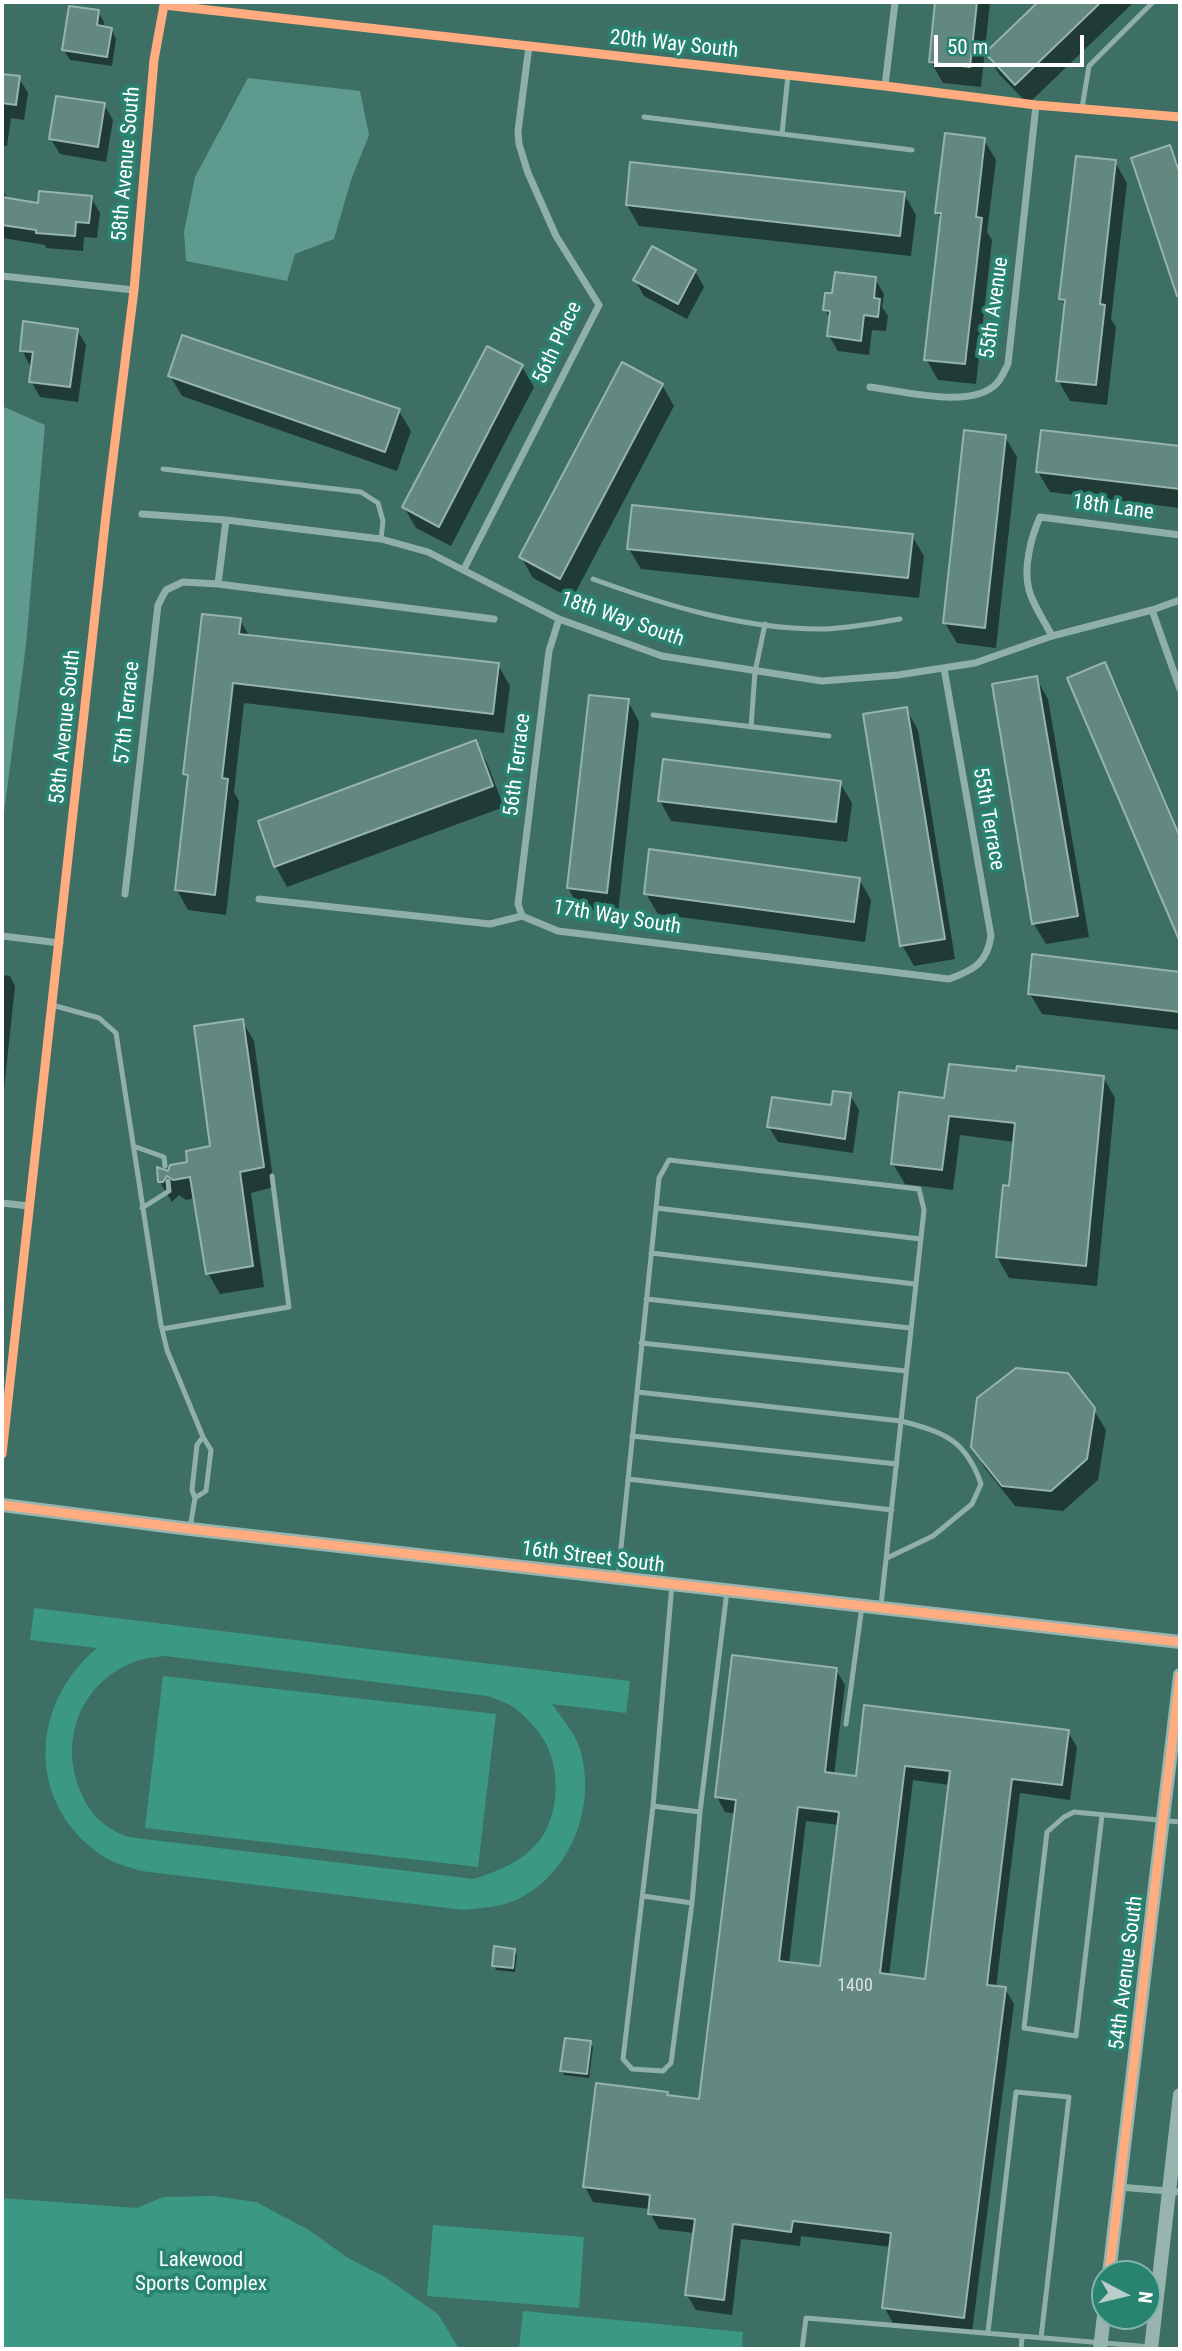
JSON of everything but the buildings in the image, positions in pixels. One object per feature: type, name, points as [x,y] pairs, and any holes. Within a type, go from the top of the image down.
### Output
[{"type":"street","points":[[885,86],[895,2]]},
{"type":"street","name":"20th Way South","points":[[164,5],[1036,105],[1180,117]]},
{"type":"street","name":"58th Avenue South","points":[[2,1454],[107,506],[134,290],[154,60],[164,5]]},
{"type":"street","name":"56th Place","points":[[464,569],[599,305],[556,236],[528,173],[519,144],[518,131],[529,46]]},
{"type":"street","name":"55th Avenue","points":[[870,387],[960,399],[980,394],[997,384],[1008,364],[1036,105]]},
{"type":"street","points":[[2,276],[134,290]]},
{"type":"street","name":"18th Way South","points":[[142,514],[226,520],[381,539],[428,552],[559,619],[662,656],[822,681],[898,675],[975,663],[1052,636],[1153,610],[1180,600]]},
{"type":"street","name":"18th Lane","points":[[1052,636],[1029,590],[1031,543],[1040,517],[1180,535]]},
{"type":"street","points":[[218,584],[226,520]]},
{"type":"street","name":"57th Terrace","points":[[125,894],[158,605],[166,590],[183,582],[218,584],[494,619]]},
{"type":"street","points":[[1153,610],[1180,689]]},
{"type":"street","name":"56th Terrace","points":[[522,916],[518,904],[548,664],[559,619]]},
{"type":"street","name":"55th Terrace","points":[[944,668],[991,936],[988,952],[972,971]]},
{"type":"street","name":"17th Way South","points":[[258,899],[491,924],[522,916],[558,931],[949,979],[972,971]]},
{"type":"street","points":[[2,936],[60,943]]},
{"type":"street","points":[[2,1203],[29,1206]]},
{"type":"street","name":"16th Street South","points":[[2,1505],[190,1529],[1180,1642]]},
{"type":"street","name":"54th Avenue South","points":[[1111,2260],[1180,1675]]},
{"type":"street","points":[[1151,2348],[1174,2192],[1180,2095]]},
{"type":"street","points":[[1119,2187],[1174,2192]]},
{"type":"lane","points":[[1082,108],[1088,66],[1153,2]]},
{"type":"lane","points":[[782,134],[788,75]]},
{"type":"lane","points":[[643,117],[912,150]]},
{"type":"lane","points":[[163,469],[361,492],[378,503],[383,521],[381,539]]},
{"type":"lane","points":[[593,579],[651,600],[765,624],[820,629],[900,620]]},
{"type":"lane","points":[[751,727],[755,672],[765,624]]},
{"type":"lane","points":[[653,715],[829,736]]},
{"type":"lane","points":[[52,1004],[99,1017],[116,1033],[162,1329],[167,1350],[211,1450],[206,1491],[195,1498]]},
{"type":"lane","points":[[133,1146],[164,1157],[165,1166]]},
{"type":"lane","points":[[618,1578],[659,1178],[669,1160],[919,1189],[924,1210],[881,1608]]},
{"type":"lane","points":[[162,1329],[289,1307],[272,1176]]},
{"type":"lane","points":[[142,1208],[169,1191],[168,1181]]},
{"type":"lane","points":[[656,1209],[921,1239]]},
{"type":"lane","points":[[650,1253],[915,1284]]},
{"type":"lane","points":[[646,1299],[911,1328]]},
{"type":"lane","points":[[641,1343],[906,1371]]},
{"type":"lane","points":[[637,1392],[901,1421],[956,1441],[974,1464],[981,1484],[972,1504],[933,1536],[887,1558]]},
{"type":"lane","points":[[632,1436],[897,1464]]},
{"type":"lane","points":[[190,1529],[195,1498],[192,1490],[197,1444],[203,1437]]},
{"type":"lane","points":[[628,1479],[892,1510]]},
{"type":"lane","points":[[673,1584],[653,1806],[623,2059],[632,2069],[663,2071],[671,2063],[727,1591]]},
{"type":"lane","points":[[846,1724],[862,1606]]},
{"type":"lane","points":[[653,1806],[701,1812]]},
{"type":"lane","points":[[1102,1815],[1076,2036],[1024,2028],[1047,1832],[1074,1812],[1180,1822]]},
{"type":"lane","points":[[643,1896],[692,1903]]},
{"type":"lane","points":[[988,2332],[1016,2092],[1069,2097],[1041,2338]]},
{"type":"lane","points":[[802,2349],[806,2318],[988,2332],[1100,2346],[1151,2348]]},
{"type":"lane","points":[[1021,2349],[1022,2337]]},
{"type":"green space","points":[[34,1608],[630,1681],[626,1713],[552,1704],[580,1749],[585,1793],[575,1836],[552,1874],[535,1889],[516,1900],[497,1906],[464,1910],[141,1871],[106,1858],[80,1837],[61,1812],[50,1785],[46,1756],[48,1726],[58,1698],[74,1671],[97,1648],[30,1640]],"holes":[[[165,1656],[488,1696],[514,1708],[541,1735],[553,1764],[556,1787],[550,1822],[539,1841],[525,1855],[509,1865],[474,1879],[128,1837],[108,1827],[93,1813],[82,1795],[75,1774],[72,1754],[79,1714],[102,1682],[119,1669],[139,1660]]]},
{"type":"green space","points":[[163,1676],[496,1714],[478,1867],[145,1828]]},
{"type":"green space","name":"Lakewood Sports Complex","points":[[213,2196],[256,2202],[309,2230],[348,2258],[385,2277],[438,2314],[459,2349],[2,2349],[2,2198],[137,2208],[163,2197]]},
{"type":"green space","points":[[433,2225],[584,2237],[579,2308],[427,2296]]},
{"type":"green space","points":[[523,2311],[743,2332],[742,2349],[519,2349]]},
{"type":"water","points":[[248,78],[360,91],[369,135],[351,180],[334,239],[295,254],[287,281],[186,261],[184,232],[195,177]]},
{"type":"water","points":[[4,407],[45,425],[26,645],[2,828],[2,427]]},
{"type":"cycle path","points":[[2,1454],[107,506],[134,290],[154,60],[164,5],[1036,105],[1180,117]]},
{"type":"cycle path","points":[[2,1505],[190,1529],[1180,1642]]},
{"type":"cycle path","points":[[1111,2260],[1180,1675]]}]
